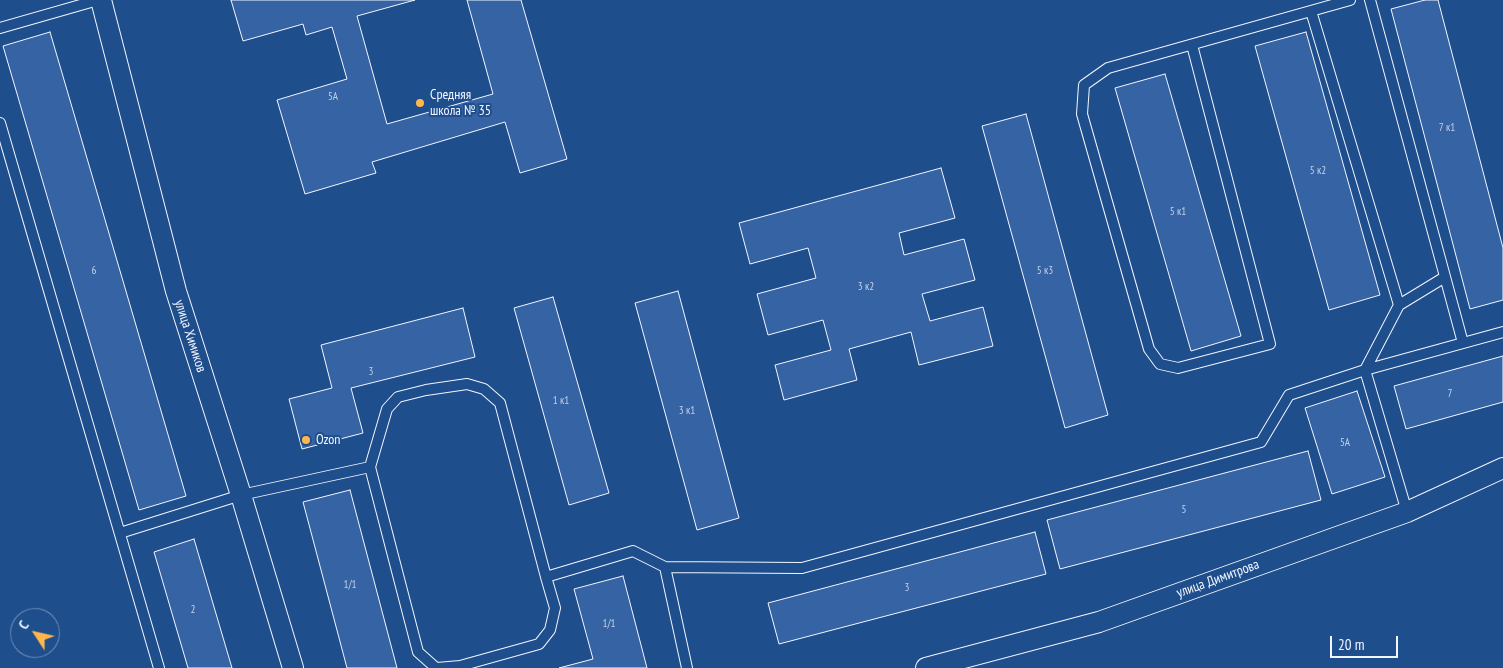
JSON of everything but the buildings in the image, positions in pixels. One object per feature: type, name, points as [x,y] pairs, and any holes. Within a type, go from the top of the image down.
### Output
[{"type":"street","name":"улица Химиков","points":[[100,0],[176,291],[241,495],[293,668]]},
{"type":"street","name":"улица Димитрова","points":[[926,668],[1099,622],[1408,512],[1503,468]]},
{"type":"lane","points":[[0,28],[100,0]]},
{"type":"lane","points":[[1192,45],[1270,344],[1178,368],[1160,364],[1149,349],[1082,114],[1084,85],[1108,68],[1350,0]]},
{"type":"lane","points":[[1370,0],[1463,343]]},
{"type":"lane","points":[[1311,11],[1399,306]]},
{"type":"lane","points":[[0,123],[159,668]]},
{"type":"lane","points":[[1408,512],[1365,370],[1399,306],[1445,277]]},
{"type":"lane","points":[[546,577],[632,551],[665,567],[802,568],[1261,442],[1289,395],[1365,370],[1503,332]]},
{"type":"lane","points":[[467,384],[484,389],[500,404],[546,577],[555,608],[550,630],[539,644],[460,666],[436,668],[418,652],[370,467],[387,409],[398,397],[426,390],[467,384]]},
{"type":"lane","points":[[120,533],[241,495],[370,467]]},
{"type":"lane","points":[[665,567],[686,668]]},
{"type":"place","name":"Средняя школа № 35","points":[[420,103]]},
{"type":"place","name":"Ozon","points":[[306,440]]}]
